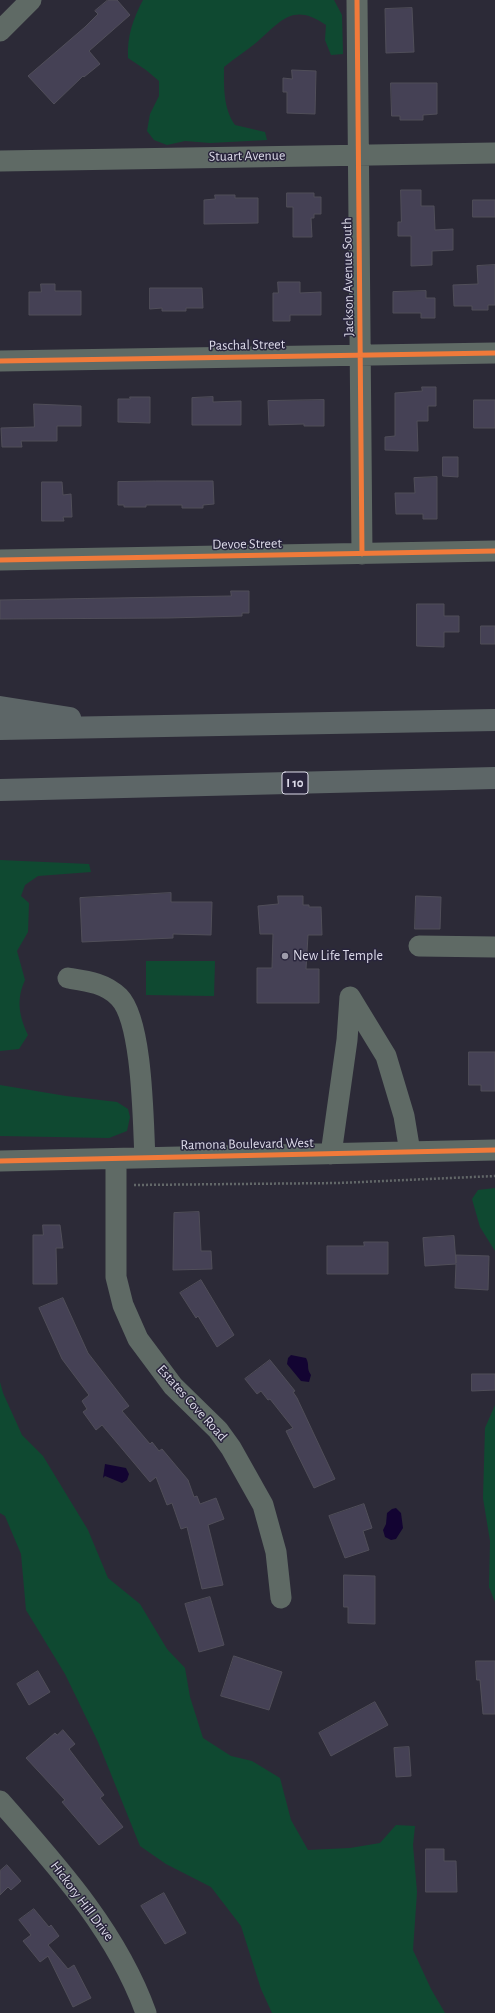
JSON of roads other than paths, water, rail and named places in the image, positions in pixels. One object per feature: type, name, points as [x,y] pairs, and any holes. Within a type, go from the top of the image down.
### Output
[{"type":"highway","points":[[0,707],[15,708],[118,726]]},
{"type":"highway","points":[[0,729],[495,720]]},
{"type":"highway","name":"I 10","points":[[0,790],[495,778]]},
{"type":"highway","points":[[0,796],[95,788]]},
{"type":"street","name":"Jackson Avenue South","points":[[357,0],[362,554]]},
{"type":"street","points":[[0,31],[20,4]]},
{"type":"street","name":"Stuart Avenue","points":[[0,161],[495,153]]},
{"type":"street","name":"Paschal Street","points":[[0,362],[495,352]]},
{"type":"street","name":"Devoe Street","points":[[0,560],[495,551]]},
{"type":"street","points":[[419,946],[495,947]]},
{"type":"street","points":[[68,978],[97,982],[119,997],[131,1018],[138,1061],[145,1158]]},
{"type":"street","points":[[331,1154],[347,1040],[350,997],[386,1056],[404,1116],[410,1152]]},
{"type":"street","name":"Ramona Boulevard West","points":[[0,1161],[495,1150]]},
{"type":"street","name":"Estates Cove Road","points":[[116,1159],[116,1277],[129,1320],[138,1339],[172,1386],[218,1430],[231,1448],[263,1505],[276,1552],[281,1598]]},
{"type":"street","name":"Hickory Hill Drive","points":[[0,1800],[62,1871],[92,1910],[128,1967],[146,2013]]},
{"type":"place","name":"New Life Temple","points":[[285,956]]}]
